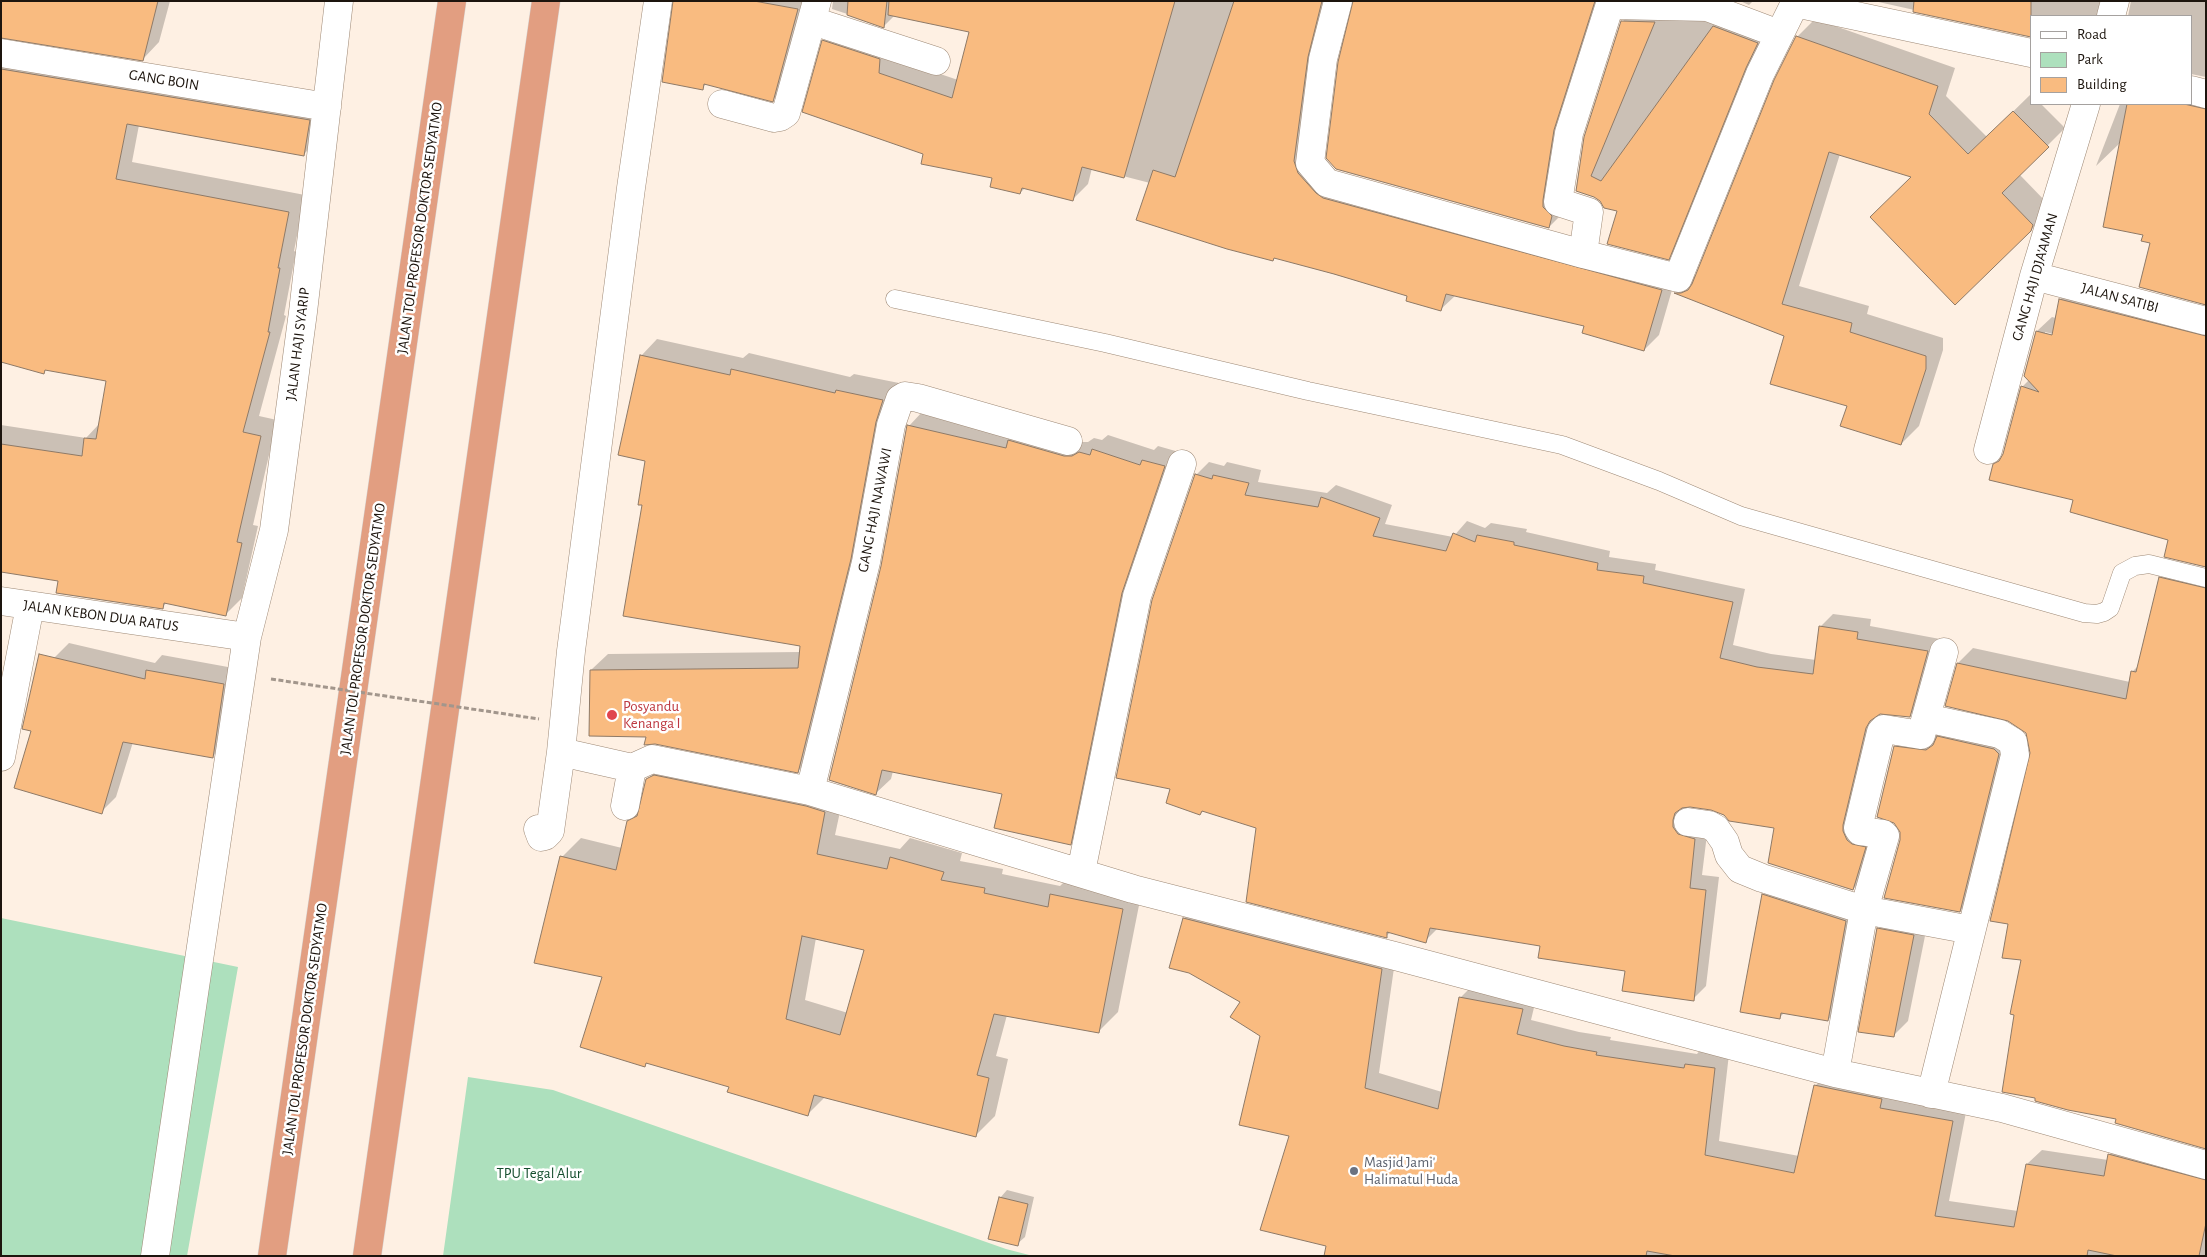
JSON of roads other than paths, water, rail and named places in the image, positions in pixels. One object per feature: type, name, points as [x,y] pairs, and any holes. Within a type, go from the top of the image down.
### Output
[{"type":"highway","name":"JALAN TOL PROFESOR DOKTOR SEDYATMO","points":[[272,1256],[452,1]]},
{"type":"highway","points":[[367,1256],[546,1]]},
{"type":"street","name":"JALAN HAJI SYARIP","points":[[155,1256],[247,637],[274,530],[339,1]]},
{"type":"street","points":[[538,829],[540,837],[546,836],[550,831],[561,752],[571,651],[658,1]]},
{"type":"street","points":[[1338,1],[1322,59],[1310,163],[1327,183],[1583,254],[1678,278],[1760,74],[1795,2],[2030,53]]},
{"type":"street","points":[[2111,15],[2115,1]]},
{"type":"street","points":[[1583,254],[1589,212],[1558,202],[1569,133],[1611,3],[1705,4],[1780,34]]},
{"type":"street","points":[[722,104],[774,118],[786,113],[815,11],[936,60]]},
{"type":"street","name":"GANG BOIN","points":[[1,53],[327,108]]},
{"type":"street","points":[[2192,90],[2206,94]]},
{"type":"street","name":"GANG HAJI DJA'AMAN","points":[[1988,450],[2034,276],[2086,105]]},
{"type":"street","name":"JALAN SATIBI","points":[[2034,276],[2206,321]]},
{"type":"street","name":"GANG HAJI NAWAWI","points":[[810,791],[866,562],[891,425],[900,400],[905,396],[918,398],[1068,441]]},
{"type":"street","points":[[1081,872],[1137,596],[1182,464]]},
{"type":"street","name":"JALAN KEBON DUA RATUS","points":[[1,601],[247,637]]},
{"type":"street","points":[[1,757],[30,606]]},
{"type":"street","points":[[1835,1074],[1864,910],[1885,836],[1883,834],[1860,831],[1858,828],[1881,732],[1884,729],[1921,735],[1944,652]]},
{"type":"street","points":[[1926,718],[2008,737],[2013,742],[2015,755],[1931,1094]]},
{"type":"street","points":[[561,752],[632,768],[652,759],[810,791],[1133,888],[1835,1074],[2002,1108],[2206,1165]]},
{"type":"street","points":[[625,806],[632,768]]},
{"type":"street","points":[[1688,822],[1709,825],[1716,829],[1726,842],[1730,855],[1740,869],[1762,878],[1864,910],[1971,930]]},
{"type":"lane","points":[[895,299],[1105,343],[1308,391],[1562,445],[1659,481],[1740,516],[2084,613],[2097,614],[2110,608],[2122,573],[2135,566],[2149,564],[2206,578]]},
{"type":"place","name":"Posyandu Kenanga I","points":[[612,715]]},
{"type":"place","name":"Masjid Jami' Halimatul Huda","points":[[1354,1171]]},
{"type":"park label","name":"TPU Tegal Alur","points":[[539,1173]]}]
